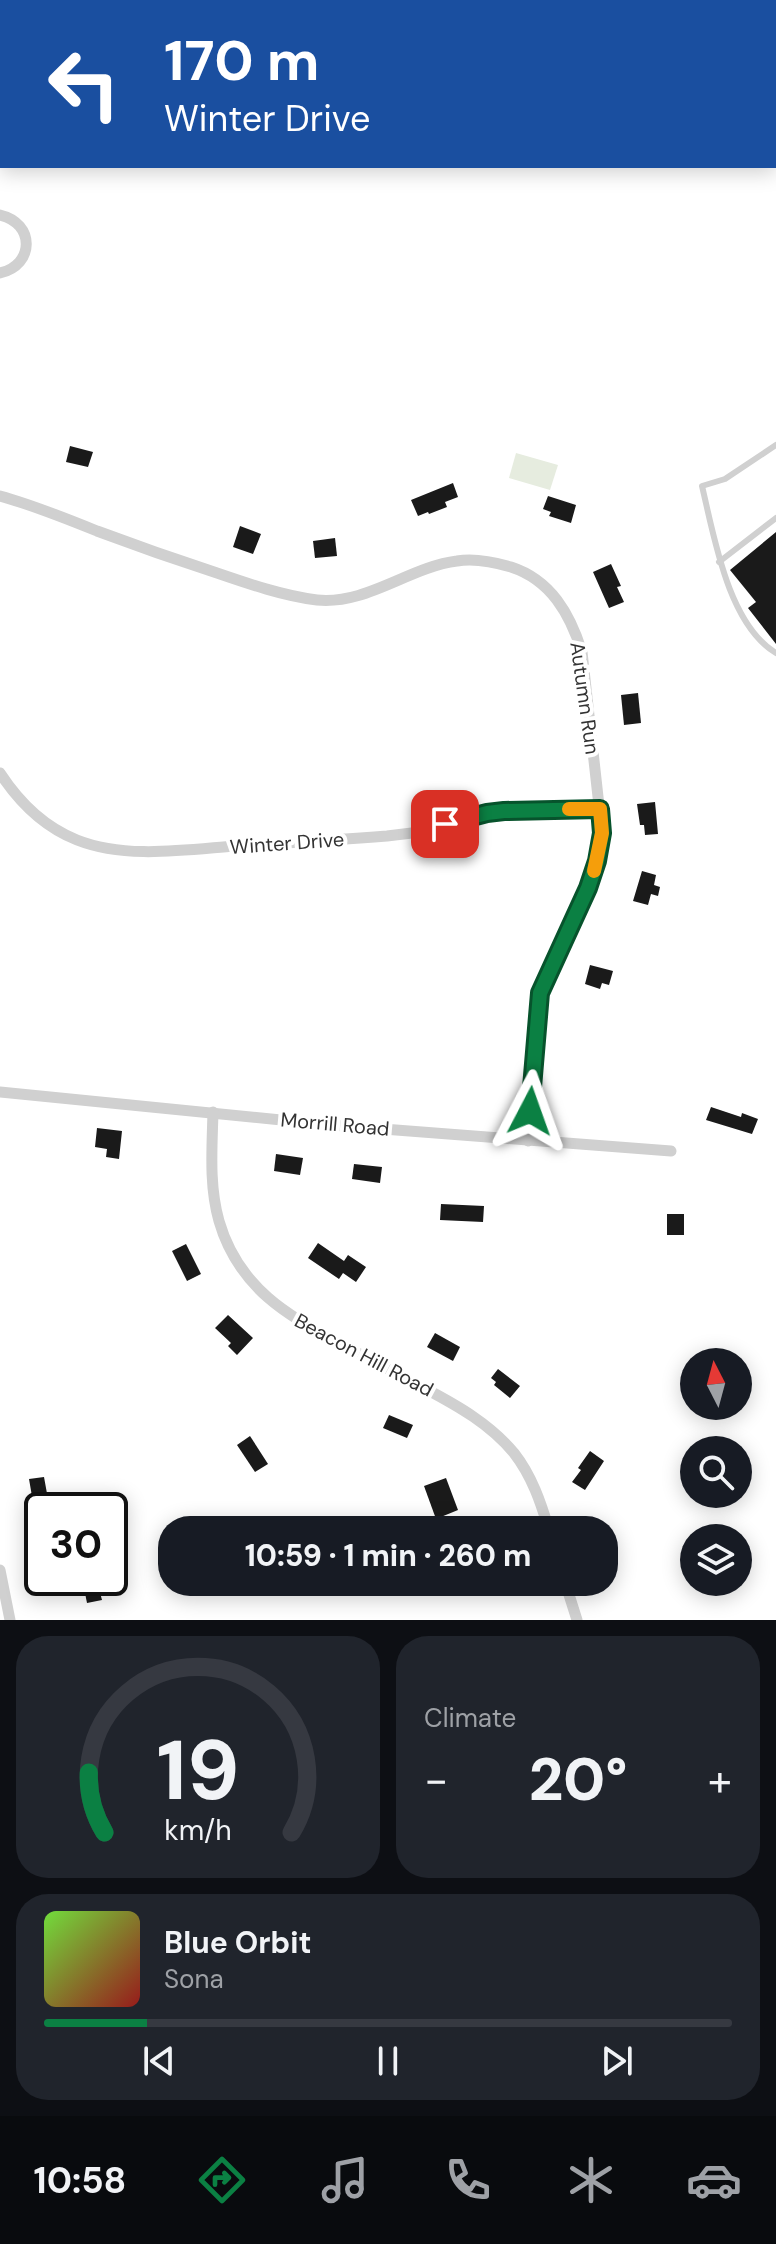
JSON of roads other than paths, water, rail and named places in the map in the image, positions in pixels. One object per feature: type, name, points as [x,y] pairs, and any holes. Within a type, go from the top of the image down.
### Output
[{"type":"street","points":[[0,215],[9,217],[23,230],[27,248],[18,265],[0,273]]},
{"type":"street","name":"Autumn Run","points":[[0,496],[237,580],[292,595],[320,600],[349,597],[458,560],[486,561],[513,568],[538,581],[559,600],[573,625],[582,652],[602,833],[588,888],[540,993],[528,1141]]},
{"type":"street","name":"Winter Drive","points":[[0,773],[29,809],[52,827],[78,840],[105,848],[148,851],[387,836],[420,832],[487,813],[600,809]]},
{"type":"street","name":"Morrill Road","points":[[0,1092],[331,1125],[671,1151]]},
{"type":"street","name":"Beacon Hill Road","points":[[213,1112],[213,1195],[230,1249],[245,1273],[263,1294],[285,1312],[460,1407],[495,1433],[530,1478],[544,1516]]},
{"type":"street","points":[[0,1570],[10,1620]]},
{"type":"street","points":[[569,1596],[577,1620]]},
{"type":"lane","points":[[776,445],[725,479],[702,486],[719,562],[742,615],[759,639],[776,653]]},
{"type":"lane","points":[[719,562],[776,518]]}]
